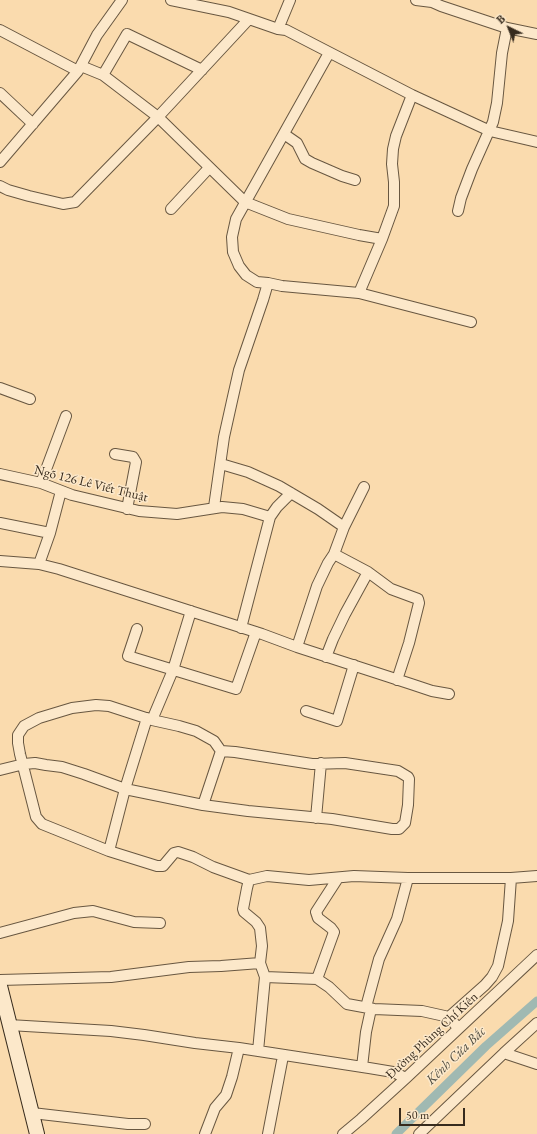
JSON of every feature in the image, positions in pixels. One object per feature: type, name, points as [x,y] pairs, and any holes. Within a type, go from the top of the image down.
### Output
[{"type":"main road","points":[[0,986],[37,1134]]},
{"type":"street","points":[[0,162],[80,68],[97,35],[122,0]]},
{"type":"street","points":[[171,0],[205,3],[278,29],[286,30],[412,95],[490,131],[537,142]]},
{"type":"street","points":[[278,29],[290,0]]},
{"type":"street","points":[[416,0],[431,1],[507,28],[537,34]]},
{"type":"street","points":[[0,186],[29,196],[63,204],[75,202],[158,117],[249,19]]},
{"type":"street","points":[[458,211],[461,198],[472,169],[490,131],[496,109],[507,28]]},
{"type":"street","points":[[0,30],[80,68],[102,75],[158,117],[245,202],[288,219],[382,239]]},
{"type":"street","points":[[102,75],[127,34],[202,70]]},
{"type":"street","points":[[329,53],[236,219],[232,237],[233,252],[239,266],[246,275],[257,282],[359,294],[472,322]]},
{"type":"street","points":[[0,94],[33,124]]},
{"type":"street","points":[[359,294],[394,206],[392,164],[393,149],[396,136],[412,95]]},
{"type":"street","points":[[284,134],[297,143],[305,159],[342,176],[355,180]]},
{"type":"street","points":[[171,209],[209,168]]},
{"type":"street","points":[[214,507],[222,464],[224,437],[239,370],[264,300],[268,283]]},
{"type":"street","points":[[0,388],[30,399]]},
{"type":"street","points":[[41,483],[66,416]]},
{"type":"street","points":[[116,454],[133,457],[136,462],[127,509]]},
{"type":"street","points":[[222,464],[264,478],[318,509],[344,527]]},
{"type":"street","name":"Ngõ 126 Lê Viết Thuật","points":[[0,474],[41,483],[61,491],[139,511],[177,514],[214,507],[222,507],[243,510],[270,517]]},
{"type":"street","points":[[297,647],[316,586],[334,554],[344,527],[364,487]]},
{"type":"street","points":[[39,564],[50,533],[61,491]]},
{"type":"street","points":[[241,628],[270,517],[277,507],[291,493]]},
{"type":"street","points":[[0,523],[23,529],[50,533]]},
{"type":"street","points":[[334,554],[368,572],[391,589],[418,599],[419,603],[397,680]]},
{"type":"street","points":[[0,561],[39,564],[59,569],[256,632],[397,680],[432,691],[449,694]]},
{"type":"street","points":[[326,657],[342,620],[368,572]]},
{"type":"street","points":[[109,851],[125,789],[150,719],[173,670],[191,611]]},
{"type":"street","points":[[137,629],[128,656],[236,689],[256,632]]},
{"type":"street","points":[[306,711],[337,721],[354,665]]},
{"type":"street","points":[[221,751],[214,741],[196,731],[109,706],[96,705],[72,708],[47,715],[24,726],[18,735],[18,743],[36,817],[40,822],[46,826],[109,851],[160,867],[164,865],[174,853],[178,852],[193,857],[213,868],[249,880],[267,876],[309,880],[354,876],[408,878],[511,878],[537,876]]},
{"type":"street","points":[[0,770],[35,763],[62,767],[125,789],[204,805],[399,829],[405,823],[408,805],[409,779],[402,772],[373,766],[345,763],[312,764],[221,751]]},
{"type":"street","points":[[204,805],[221,751]]},
{"type":"street","points":[[316,818],[321,763]]},
{"type":"street","points":[[317,979],[334,932],[318,918],[316,912],[338,878]]},
{"type":"street","points":[[362,1067],[369,1008],[379,959],[397,918],[408,878]]},
{"type":"street","points":[[449,1017],[486,985],[498,966],[510,910],[511,878]]},
{"type":"street","points":[[249,880],[246,888],[243,909],[244,912],[256,922],[260,928],[262,946],[260,963],[265,977],[258,1051]]},
{"type":"street","points":[[0,933],[56,917],[93,911],[126,921],[145,924],[160,923]]},
{"type":"street","name":"Đường Phùng Chí Kiên","points":[[343,1134],[406,1078],[537,955]]},
{"type":"street","points":[[0,980],[111,976],[189,967],[260,963]]},
{"type":"street","points":[[265,977],[317,979],[329,987],[347,1004],[392,1011],[422,1011],[449,1017],[458,1028]]},
{"type":"street","points":[[419,1134],[504,1052],[537,1023]]},
{"type":"street","points":[[9,1025],[111,1031],[238,1048],[362,1067],[393,1072],[406,1078]]},
{"type":"street","points":[[205,1134],[215,1108],[226,1095],[232,1077],[238,1048]]},
{"type":"street","points":[[504,1052],[537,1064]]},
{"type":"street","points":[[268,1134],[283,1056]]},
{"type":"street","points":[[32,1113],[128,1124],[145,1124]]},
{"type":"waterway","name":"Kênh Cửa Bắc","points":[[396,1134],[486,1046],[537,1001]]}]
